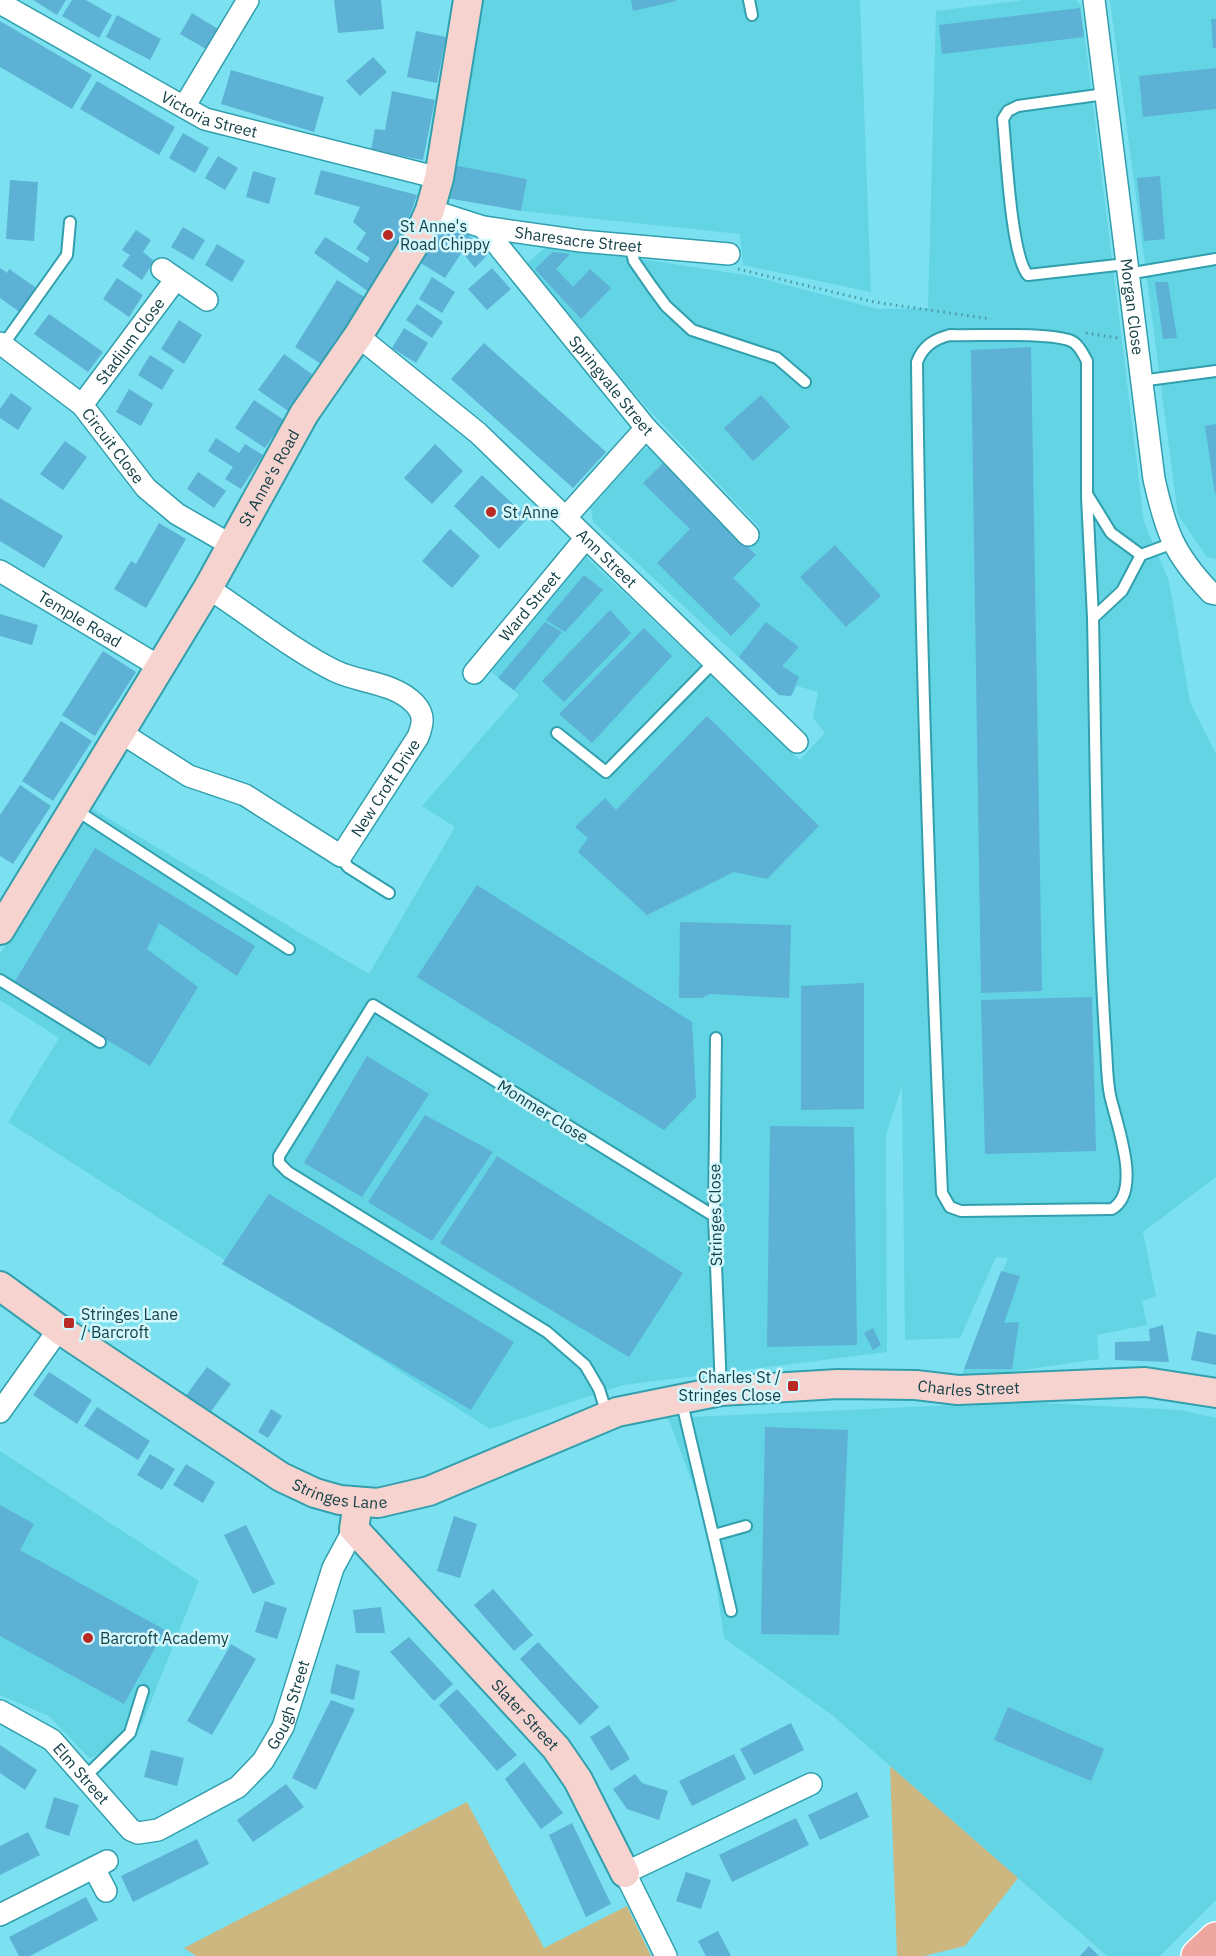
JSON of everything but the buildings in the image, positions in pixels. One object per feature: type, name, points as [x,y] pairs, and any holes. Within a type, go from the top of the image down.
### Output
[{"type":"main road","points":[[1198,1956],[1216,1939]]},
{"type":"street","points":[[184,107],[248,0]]},
{"type":"street","name":"St Anne's Road","points":[[0,930],[208,588],[304,414],[358,336],[417,240],[430,210],[439,178],[468,0]]},
{"type":"street","name":"Morgan Close","points":[[1094,0],[1154,479],[1164,525],[1185,566],[1211,593],[1216,594]]},
{"type":"street","name":"Victoria Street","points":[[0,3],[205,119],[439,178]]},
{"type":"street","name":"Sharesacre Street","points":[[430,210],[483,227],[630,245],[729,254]]},
{"type":"street","name":"Springvale Street","points":[[483,227],[646,429],[748,535]]},
{"type":"street","name":"Stadium Close","points":[[82,405],[169,274],[207,300]]},
{"type":"street","name":"Ann Street","points":[[358,336],[478,433],[567,516],[585,538],[797,742]]},
{"type":"street","name":"Circuit Close","points":[[1,344],[82,405],[146,488],[177,514],[231,544]]},
{"type":"street","points":[[567,516],[646,429]]},
{"type":"street","name":"Ward Street","points":[[474,673],[585,538]]},
{"type":"street","name":"Temple Road","points":[[0,571],[160,667]]},
{"type":"street","name":"New Croft Drive","points":[[208,588],[335,671],[391,688],[407,698],[422,716],[423,725],[418,737],[341,856]]},
{"type":"street","points":[[120,732],[189,776],[245,795],[341,856]]},
{"type":"street","name":"Stringes Lane","points":[[0,1286],[59,1329],[281,1477],[356,1516],[378,1503],[429,1491],[608,1416],[721,1391]]},
{"type":"street","points":[[0,1412],[59,1329]]},
{"type":"street","name":"Charles Street","points":[[721,1391],[838,1384],[916,1385],[958,1390],[1145,1382],[1216,1394]]},
{"type":"street","name":"Gough Street","points":[[158,1830],[238,1787],[263,1761],[283,1727],[333,1568],[356,1516]]},
{"type":"street","name":"Slater Street","points":[[356,1516],[556,1748],[578,1780],[666,1956]]},
{"type":"street","name":"Elm Street","points":[[0,1711],[52,1740],[86,1776],[131,1830],[138,1833],[158,1830]]},
{"type":"street","points":[[625,1874],[811,1784]]},
{"type":"street","points":[[0,1915],[101,1864],[106,1891]]},
{"type":"lane","points":[[749,0],[752,15]]},
{"type":"lane","points":[[1105,94],[1017,106],[1008,111],[1003,120],[1017,248],[1023,269],[1028,275],[1126,269],[1216,259]]},
{"type":"lane","points":[[1,344],[67,255],[70,222]]},
{"type":"lane","points":[[630,245],[634,261],[666,306],[692,330],[777,358],[805,382]]},
{"type":"lane","points":[[950,335],[1050,338],[1070,341],[1080,347],[1087,361],[1087,494],[1093,618],[1099,943],[1109,1092],[1122,1137],[1126,1196],[1120,1205],[1112,1209],[961,1211],[950,1207],[942,1193],[918,470],[917,362],[921,352],[938,338],[950,335]]},
{"type":"lane","points":[[1140,381],[1216,371]]},
{"type":"lane","points":[[1087,494],[1111,533],[1141,555]]},
{"type":"lane","points":[[1093,618],[1122,591],[1141,555],[1173,543]]},
{"type":"lane","points":[[557,733],[606,772],[714,662]]},
{"type":"lane","points":[[73,808],[288,949]]},
{"type":"lane","points":[[341,856],[348,867],[389,893]]},
{"type":"lane","points":[[0,980],[100,1042]]},
{"type":"lane","name":"Monmer Close","points":[[608,1416],[598,1389],[585,1365],[548,1332],[288,1172],[279,1163],[279,1156],[373,1005],[714,1216]]},
{"type":"lane","name":"Stringes Close","points":[[716,1038],[714,1216],[721,1391]]},
{"type":"lane","points":[[681,1399],[731,1611]]},
{"type":"lane","points":[[714,1535],[746,1526]]},
{"type":"lane","points":[[86,1776],[130,1733],[143,1691]]},
{"type":"path","points":[[729,254],[729,267],[741,270],[874,302],[993,320]]},
{"type":"path","points":[[1076,332],[1135,340]]},
{"type":"shaded area","points":[[483,0],[860,0],[871,292],[743,265],[740,234],[521,211],[527,179],[453,165]]},
{"type":"shaded area","points":[[1023,0],[1076,0],[1081,6],[1144,522],[1169,581],[1190,702],[1216,754],[1216,1177],[1143,1232],[1156,1296],[1142,1301],[1147,1325],[1097,1335],[1099,1359],[960,1379],[1008,1258],[996,1257],[960,1338],[905,1340],[902,1086],[886,1135],[887,1352],[623,1385],[490,1429],[8,1122],[59,1038],[0,1000],[0,954],[93,809],[369,974],[455,827],[422,806],[519,695],[487,668],[583,554],[800,760],[825,733],[813,718],[818,692],[797,686],[791,696],[779,695],[593,522],[591,508],[644,449],[651,447],[663,463],[745,544],[760,528],[649,410],[524,266],[548,245],[752,276],[878,309],[928,308],[936,11]]},
{"type":"shaded area","points":[[1110,0],[1216,0],[1216,559],[1207,557],[1178,515]]},
{"type":"shaded area","points":[[1022,1402],[1181,1410],[1216,1418],[1216,1900],[1160,1956],[1107,1956],[832,1715],[724,1638],[707,1522],[668,1418]]},
{"type":"shaded area","name":"Barcroft Academy","points":[[0,1451],[199,1581],[142,1724],[90,1759],[49,1716],[0,1695]]},
{"type":"shaded area","points":[[890,1766],[1018,1878],[965,1946],[924,1956],[897,1956]]},
{"type":"shaded area","points":[[467,1802],[544,1948],[627,1906],[651,1956],[196,1956],[184,1948]]},
{"type":"place","name":"St Anne's Road Chippy","points":[[388,235]]},
{"type":"place","name":"St Anne","points":[[491,512]]},
{"type":"place","name":"Stringes Lane / Barcroft","points":[[69,1323]]},
{"type":"place","name":"Charles St / Stringes Close","points":[[793,1386]]},
{"type":"place","name":"Barcroft Academy","points":[[88,1638]]}]
